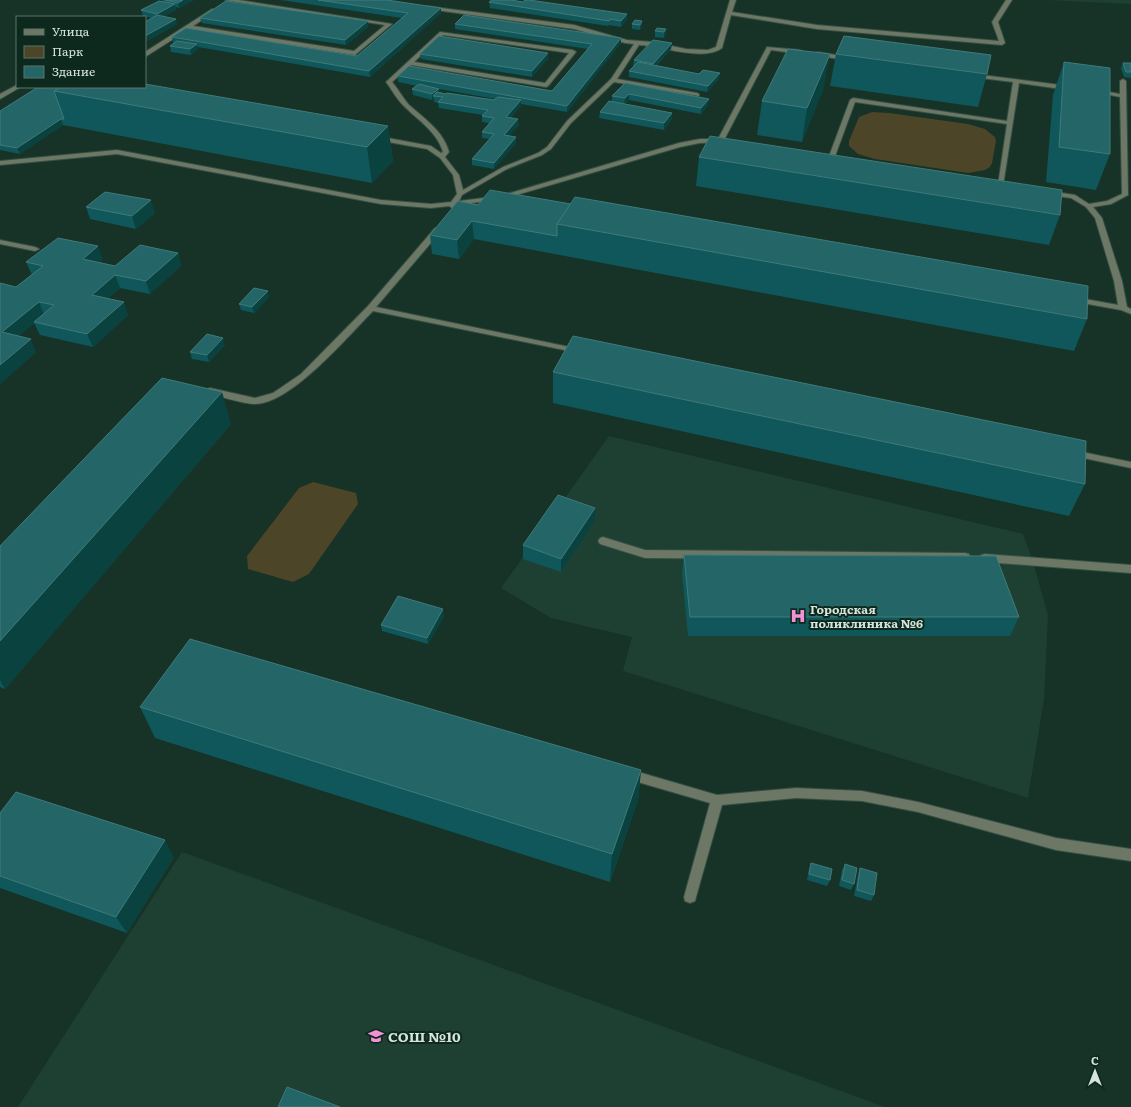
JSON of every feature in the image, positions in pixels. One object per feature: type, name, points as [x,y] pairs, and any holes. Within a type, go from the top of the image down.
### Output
[{"type":"lane","points":[[146,54],[228,0],[389,24],[354,53],[188,27]]},
{"type":"lane","points":[[420,6],[574,27],[637,44],[653,44],[698,52],[709,52],[719,48],[733,0]]},
{"type":"lane","points":[[729,14],[817,27],[852,29],[920,37],[1002,42],[995,22],[1009,0]]},
{"type":"lane","points":[[409,64],[546,85],[573,52],[442,33],[389,82],[405,103],[430,126],[445,146],[446,152],[442,157]]},
{"type":"lane","points":[[199,388],[255,401],[276,395],[304,376],[371,308],[445,221],[460,194],[505,168],[540,154],[549,148],[569,122],[613,80],[637,44]]},
{"type":"lane","points":[[720,141],[769,48],[854,59]]},
{"type":"lane","points":[[970,75],[1077,90]]},
{"type":"lane","points":[[613,80],[698,95]]},
{"type":"lane","points":[[1001,185],[1016,81]]},
{"type":"lane","points":[[1088,206],[1109,203],[1125,195],[1122,81]]},
{"type":"lane","points":[[0,97],[16,88]]},
{"type":"lane","points":[[1092,92],[1123,96]]},
{"type":"lane","points":[[824,158],[835,159],[853,100],[1010,123]]},
{"type":"lane","points":[[368,136],[429,147],[442,157],[456,175],[460,194]]},
{"type":"lane","points":[[0,163],[116,152],[381,202],[431,206],[501,198],[679,145],[700,141],[728,142]]},
{"type":"lane","points":[[1044,192],[1073,196],[1088,206],[1098,218],[1118,281],[1123,308]]},
{"type":"lane","points":[[501,198],[522,202]]},
{"type":"lane","points":[[0,242],[35,249]]},
{"type":"lane","points":[[1066,298],[1123,308],[1131,312]]},
{"type":"lane","points":[[371,308],[590,353]]},
{"type":"lane","points":[[1060,450],[1131,465]]},
{"type":"lane","points":[[603,541],[645,554],[948,555],[1131,569]]},
{"type":"lane","points":[[617,771],[717,800],[796,794],[862,796],[918,806],[1056,844],[1131,855]]},
{"type":"lane","points":[[690,897],[717,800]]},
{"type":"shaded area","points":[[1046,0],[1131,0],[1131,4]]},
{"type":"shaded area","name":"Городская поликлиника №6","points":[[609,436],[1023,534],[1033,562],[1048,615],[1044,699],[1028,798],[623,671],[632,637],[551,618],[501,588]]},
{"type":"shaded area","name":"СОШ №10","points":[[182,852],[491,964],[885,1107],[18,1107]]},
{"type":"green space","points":[[872,112],[968,124],[985,129],[995,137],[996,141],[992,163],[990,167],[985,170],[968,173],[875,159],[858,154],[849,146],[849,141],[859,117]]},
{"type":"green space","points":[[313,482],[356,493],[358,504],[309,574],[293,582],[248,569],[247,556],[299,488]]},
{"type":"building","points":[[165,0],[183,0],[178,3]]},
{"type":"building","points":[[318,0],[387,0],[441,8],[369,71],[172,37],[186,28],[357,56],[408,13]]},
{"type":"building","points":[[492,0],[511,0],[523,2],[525,0],[529,0],[627,14],[621,21],[610,19],[609,21],[489,2]]},
{"type":"building","points":[[159,1],[175,4],[157,14],[141,10]]},
{"type":"building","points":[[226,1],[368,21],[345,40],[200,18]]},
{"type":"building","points":[[157,15],[176,19],[146,35],[146,21]]},
{"type":"building","points":[[464,15],[621,38],[567,106],[398,76],[409,66],[552,91],[592,44],[455,24]]},
{"type":"building","points":[[635,20],[642,21],[640,25],[632,24]]},
{"type":"building","points":[[657,28],[666,29],[664,32],[655,31]]},
{"type":"building","points":[[439,36],[548,53],[532,71],[420,54]]},
{"type":"building","points":[[844,36],[991,55],[987,74],[836,54]]},
{"type":"building","points":[[653,40],[672,43],[653,64],[634,60]]},
{"type":"building","points":[[177,41],[197,44],[190,49],[170,46]]},
{"type":"building","points":[[788,49],[830,54],[807,108],[762,101]]},
{"type":"building","points":[[638,62],[699,74],[703,70],[720,73],[708,86],[629,71]]},
{"type":"building","points":[[1064,62],[1110,68],[1110,154],[1059,147]]},
{"type":"building","points":[[1123,63],[1131,63],[1131,72],[1126,72]]},
{"type":"building","points":[[625,83],[709,99],[701,108],[629,94],[625,98],[612,96]]},
{"type":"building","points":[[146,84],[388,126],[367,147],[54,91],[59,88],[146,88]]},
{"type":"building","points":[[419,84],[439,89],[432,94],[412,89]]},
{"type":"building","points":[[36,88],[59,88],[54,91],[64,119],[61,119],[17,148],[0,145],[0,111]]},
{"type":"building","points":[[437,92],[494,100],[498,97],[521,100],[506,117],[518,119],[504,135],[516,137],[494,163],[472,159],[494,134],[482,132],[494,118],[482,116],[488,110],[438,102],[443,97],[433,96]]},
{"type":"building","points":[[609,101],[672,113],[664,123],[600,112]]},
{"type":"building","points":[[710,136],[1062,190],[1060,215],[699,157]]},
{"type":"building","points":[[490,190],[571,204],[557,224],[557,236],[472,221],[457,240],[430,235],[458,201],[478,205]]},
{"type":"building","points":[[105,192],[151,200],[132,216],[86,207]]},
{"type":"building","points":[[575,197],[1088,286],[1087,319],[557,224]]},
{"type":"building","points":[[58,238],[98,246],[83,259],[115,266],[140,245],[178,253],[146,281],[115,275],[92,295],[124,302],[87,334],[34,322],[54,305],[39,302],[2,332],[31,339],[0,365],[0,283],[16,287],[43,266],[26,262]]},
{"type":"building","points":[[254,288],[268,291],[252,307],[239,304]]},
{"type":"building","points":[[207,334],[223,338],[207,355],[190,352]]},
{"type":"building","points":[[573,336],[1086,441],[1085,484],[553,372]]},
{"type":"building","points":[[162,378],[222,392],[0,641],[0,546]]},
{"type":"building","points":[[558,495],[595,508],[561,559],[523,545]]},
{"type":"building","points":[[684,555],[996,556],[1019,617],[690,617]]},
{"type":"building","points":[[398,596],[443,609],[427,638],[381,625]]},
{"type":"building","points":[[190,639],[641,770],[612,854],[140,707]]},
{"type":"building","points":[[16,792],[165,840],[116,917],[0,876],[0,813]]},
{"type":"building","points":[[811,863],[832,869],[830,880],[809,874]]},
{"type":"building","points":[[845,864],[857,868],[854,884],[842,880]]},
{"type":"building","points":[[860,868],[877,873],[874,895],[857,890]]},
{"type":"building","points":[[287,1087],[340,1107],[278,1107]]},
{"type":"place","name":"Городская поликлиника №6","points":[[798,616]]},
{"type":"place","name":"СОШ №10","points":[[376,1036]]}]
